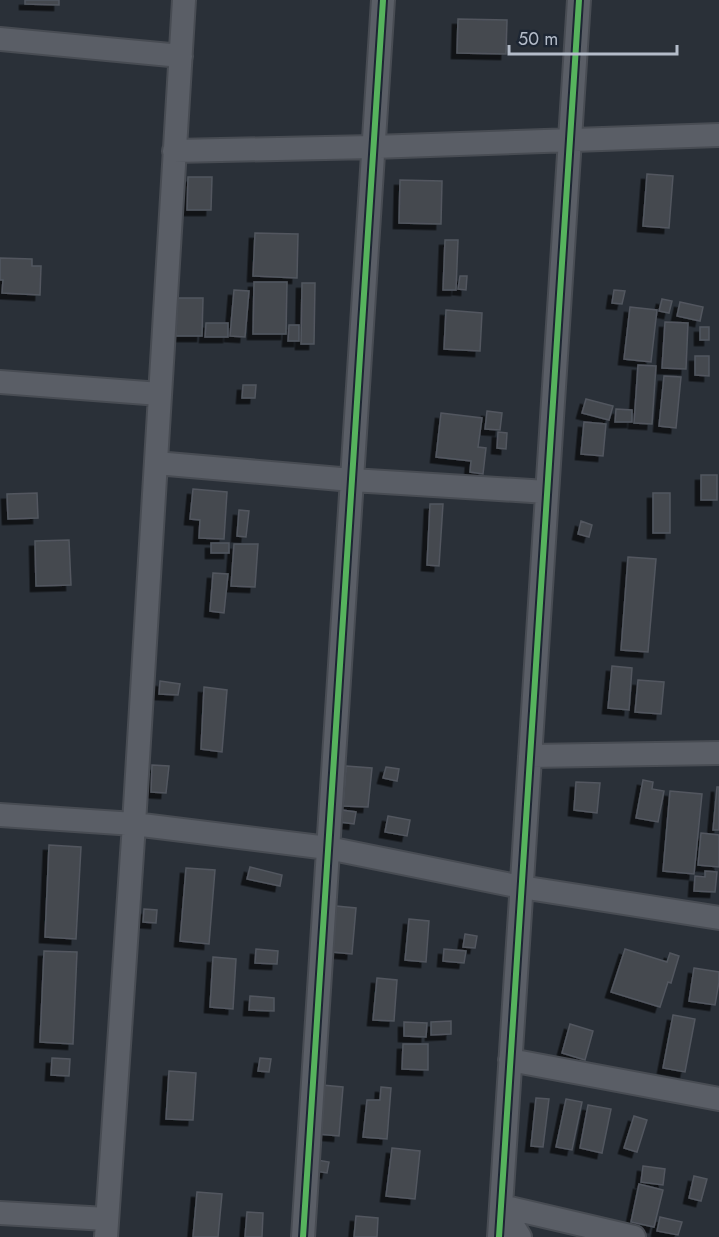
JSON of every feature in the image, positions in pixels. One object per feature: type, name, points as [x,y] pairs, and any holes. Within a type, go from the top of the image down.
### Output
[{"type":"street","points":[[0,1213],[107,1228],[184,0]]},
{"type":"street","points":[[303,1237],[383,0]]},
{"type":"street","points":[[499,1237],[579,0]]},
{"type":"street","points":[[0,39],[181,56]]},
{"type":"street","points":[[174,152],[719,135]]},
{"type":"street","points":[[0,382],[160,394]]},
{"type":"street","points":[[156,463],[352,480],[547,492]]},
{"type":"street","points":[[530,756],[719,753]]},
{"type":"street","points":[[0,815],[134,824],[328,848],[521,887],[719,918]]},
{"type":"street","points":[[510,1060],[719,1099]]},
{"type":"street","points":[[501,1206],[520,1237]]},
{"type":"street","points":[[501,1206],[634,1237]]},
{"type":"building","points":[[25,0],[59,0],[59,5],[25,4]]},
{"type":"building","points":[[458,19],[507,20],[506,54],[457,53]]},
{"type":"building","points":[[647,174],[673,176],[669,228],[643,226]]},
{"type":"building","points":[[188,177],[212,177],[211,210],[187,210]]},
{"type":"building","points":[[400,180],[442,181],[441,224],[399,223]]},
{"type":"building","points":[[255,233],[298,234],[297,278],[253,276]]},
{"type":"building","points":[[445,240],[458,240],[456,290],[443,290]]},
{"type":"building","points":[[0,258],[32,259],[32,266],[41,266],[40,295],[2,293]]},
{"type":"building","points":[[460,276],[467,276],[466,290],[458,289]]},
{"type":"building","points":[[254,282],[287,282],[286,334],[253,334]]},
{"type":"building","points":[[302,283],[315,283],[314,344],[301,344]]},
{"type":"building","points":[[234,290],[249,291],[245,337],[230,336]]},
{"type":"building","points":[[614,290],[625,291],[622,304],[612,303]]},
{"type":"building","points":[[177,298],[203,298],[202,336],[176,336]]},
{"type":"building","points":[[662,299],[672,301],[669,313],[659,311]]},
{"type":"building","points":[[680,302],[703,307],[700,321],[677,316]]},
{"type":"building","points":[[630,307],[657,310],[651,362],[624,359]]},
{"type":"building","points":[[446,310],[482,313],[480,351],[444,349]]},
{"type":"building","points":[[665,322],[688,323],[686,369],[662,368]]},
{"type":"building","points":[[206,323],[228,323],[228,337],[205,337]]},
{"type":"building","points":[[289,325],[299,325],[299,341],[288,341]]},
{"type":"building","points":[[700,327],[709,327],[709,340],[700,340]]},
{"type":"building","points":[[695,356],[709,356],[709,376],[695,375]]},
{"type":"building","points":[[638,365],[656,366],[652,424],[634,423]]},
{"type":"building","points":[[664,376],[681,377],[676,428],[659,426]]},
{"type":"building","points":[[243,385],[256,385],[255,398],[242,398]]},
{"type":"building","points":[[586,399],[613,406],[609,420],[582,413]]},
{"type":"building","points":[[616,409],[632,410],[632,422],[615,422]]},
{"type":"building","points":[[487,411],[502,413],[500,430],[485,429]]},
{"type":"building","points":[[441,413],[482,418],[478,447],[486,448],[483,474],[470,472],[471,461],[436,457]]},
{"type":"building","points":[[584,422],[606,424],[603,456],[581,454]]},
{"type":"building","points":[[498,432],[507,433],[506,449],[497,448]]},
{"type":"building","points":[[701,475],[717,475],[717,500],[701,500]]},
{"type":"building","points":[[193,489],[227,492],[224,539],[199,538],[200,520],[190,519]]},
{"type":"building","points":[[37,493],[38,518],[8,519],[7,494]]},
{"type":"building","points":[[653,493],[670,493],[670,533],[653,533]]},
{"type":"building","points":[[430,504],[443,504],[439,566],[427,565]]},
{"type":"building","points":[[239,510],[249,511],[246,537],[237,536]]},
{"type":"building","points":[[581,521],[592,525],[589,537],[578,534]]},
{"type":"building","points":[[69,540],[71,585],[36,586],[35,541]]},
{"type":"building","points":[[211,543],[229,543],[229,553],[211,553]]},
{"type":"building","points":[[234,544],[258,544],[255,587],[231,586]]},
{"type":"building","points":[[628,557],[656,559],[648,652],[621,650]]},
{"type":"building","points":[[213,573],[228,574],[224,613],[210,611]]},
{"type":"building","points":[[612,666],[632,668],[629,710],[608,708]]},
{"type":"building","points":[[638,680],[664,682],[661,714],[635,712]]},
{"type":"building","points":[[160,681],[180,684],[178,695],[159,694]]},
{"type":"building","points":[[204,687],[227,690],[222,752],[201,749]]},
{"type":"building","points":[[152,765],[169,766],[166,793],[151,792]]},
{"type":"building","points":[[346,766],[372,768],[368,807],[343,806]]},
{"type":"building","points":[[386,767],[399,769],[397,781],[383,778]]},
{"type":"building","points":[[643,780],[653,782],[652,789],[664,791],[658,822],[636,818]]},
{"type":"building","points":[[576,782],[600,783],[597,813],[574,810]]},
{"type":"building","points":[[717,787],[719,787],[719,830],[713,830]]},
{"type":"building","points":[[670,791],[702,794],[694,874],[663,871]]},
{"type":"building","points":[[342,810],[356,812],[354,824],[340,822]]},
{"type":"building","points":[[388,816],[410,820],[407,836],[385,832]]},
{"type":"building","points":[[701,833],[719,835],[719,867],[698,865]]},
{"type":"building","points":[[49,845],[81,847],[76,939],[45,937]]},
{"type":"building","points":[[250,867],[282,875],[280,886],[247,879]]},
{"type":"building","points":[[186,868],[215,870],[209,944],[180,941]]},
{"type":"building","points":[[705,871],[717,872],[715,892],[694,891],[695,876],[705,877]]},
{"type":"building","points":[[336,906],[356,908],[352,954],[332,952]]},
{"type":"building","points":[[144,909],[157,910],[156,923],[143,922]]},
{"type":"building","points":[[409,919],[429,921],[426,962],[405,960]]},
{"type":"building","points":[[465,934],[477,936],[475,948],[463,947]]},
{"type":"building","points":[[256,949],[278,951],[277,964],[255,963]]},
{"type":"building","points":[[444,949],[466,951],[464,963],[443,961]]},
{"type":"building","points":[[625,949],[667,962],[670,953],[679,956],[671,983],[668,982],[660,1007],[611,992]]},
{"type":"building","points":[[44,951],[77,952],[73,1044],[40,1042]]},
{"type":"building","points":[[213,957],[236,959],[233,1009],[210,1007]]},
{"type":"building","points":[[694,968],[719,972],[715,1005],[689,1001]]},
{"type":"building","points":[[377,978],[397,980],[394,1021],[373,1020]]},
{"type":"building","points":[[250,996],[274,998],[274,1011],[249,1010]]},
{"type":"building","points":[[673,1015],[695,1019],[685,1072],[663,1068]]},
{"type":"building","points":[[451,1021],[451,1034],[431,1035],[431,1022]]},
{"type":"building","points":[[404,1022],[427,1023],[426,1037],[404,1036]]},
{"type":"building","points":[[570,1024],[593,1031],[585,1060],[562,1053]]},
{"type":"building","points":[[403,1044],[428,1044],[428,1070],[402,1069]]},
{"type":"building","points":[[52,1058],[70,1059],[69,1076],[51,1075]]},
{"type":"building","points":[[260,1058],[271,1059],[269,1072],[258,1071]]},
{"type":"building","points":[[169,1071],[196,1073],[193,1120],[166,1119]]},
{"type":"building","points":[[322,1085],[343,1087],[339,1136],[318,1134]]},
{"type":"building","points":[[381,1087],[391,1088],[387,1139],[363,1137],[367,1100],[380,1100]]},
{"type":"building","points":[[536,1098],[549,1099],[543,1147],[531,1146]]},
{"type":"building","points":[[566,1099],[582,1102],[572,1150],[556,1147]]},
{"type":"building","points":[[588,1105],[611,1109],[602,1153],[580,1148]]},
{"type":"building","points":[[634,1116],[647,1120],[637,1152],[624,1148]]},
{"type":"building","points":[[392,1148],[420,1151],[415,1199],[386,1196]]},
{"type":"building","points":[[317,1160],[329,1162],[327,1173],[315,1171]]},
{"type":"building","points":[[643,1166],[665,1169],[663,1185],[641,1182]]},
{"type":"building","points":[[694,1176],[707,1179],[701,1201],[689,1198]]},
{"type":"building","points":[[639,1184],[663,1190],[654,1227],[631,1222]]},
{"type":"building","points":[[197,1192],[222,1194],[218,1237],[193,1237]]},
{"type":"building","points":[[247,1212],[263,1213],[262,1237],[245,1237]]},
{"type":"building","points":[[356,1216],[378,1218],[377,1237],[354,1237]]},
{"type":"building","points":[[660,1217],[682,1222],[678,1235],[657,1231]]},
{"type":"cycle path","points":[[303,1237],[383,0]]},
{"type":"cycle path","points":[[499,1237],[579,0]]}]
